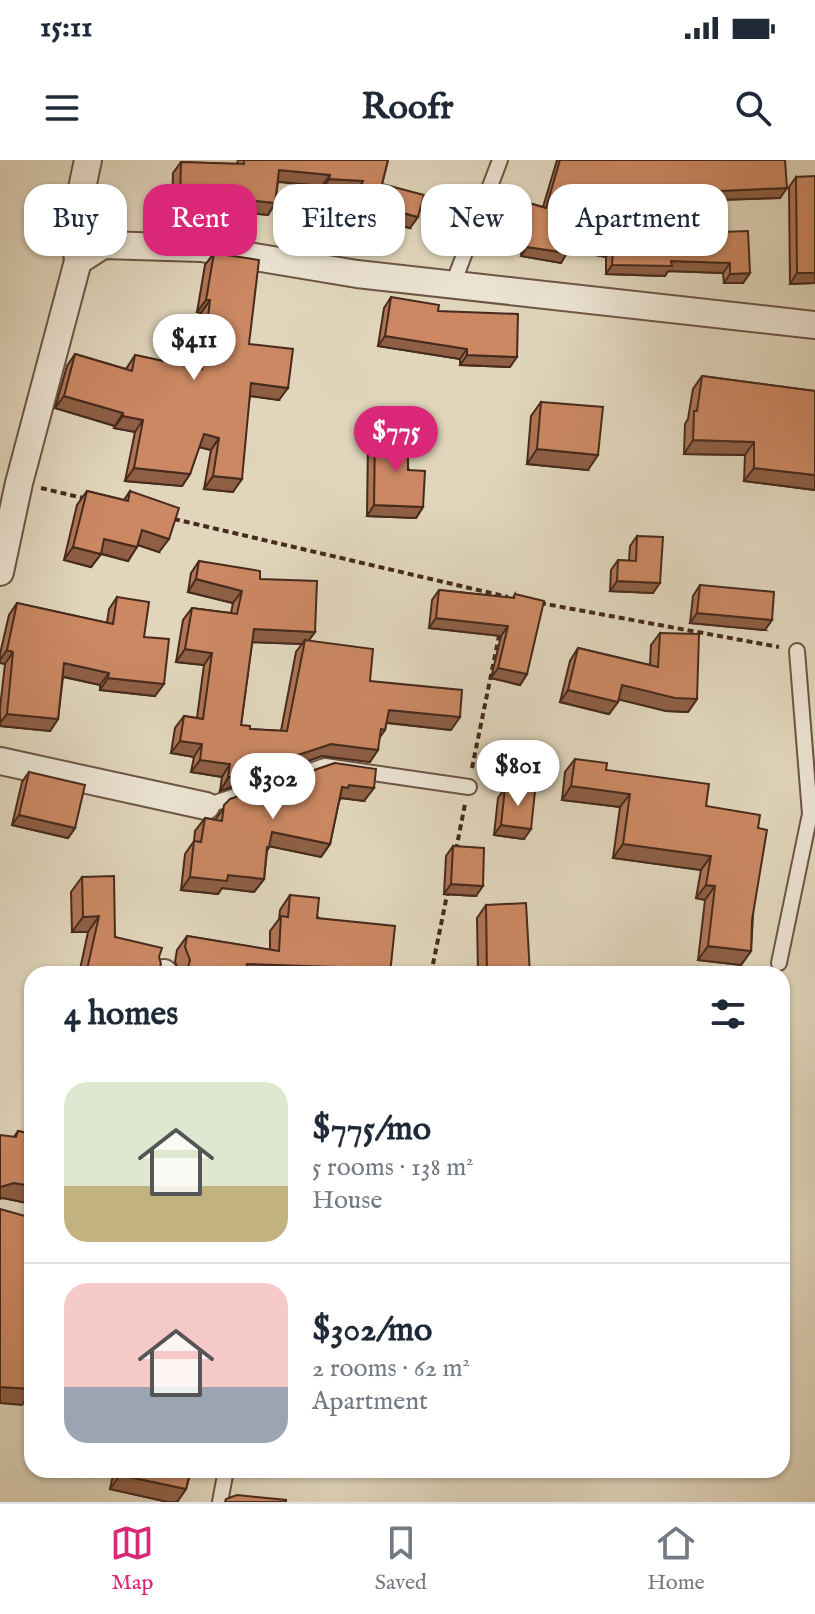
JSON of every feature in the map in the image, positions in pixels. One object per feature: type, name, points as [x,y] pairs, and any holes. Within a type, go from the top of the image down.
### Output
[{"type":"street","points":[[0,572],[19,483],[78,261],[74,226],[88,160]]},
{"type":"street","points":[[78,261],[103,245],[201,248],[357,274],[815,325]]},
{"type":"street","points":[[0,761],[206,806]]},
{"type":"lane","points":[[453,284],[500,160]]},
{"type":"lane","points":[[779,963],[810,814],[797,651]]},
{"type":"lane","points":[[206,806],[325,766],[469,787]]},
{"type":"lane","points":[[220,1502],[224,1478]]},
{"type":"path","points":[[19,483],[96,501]]},
{"type":"path","points":[[172,519],[522,600]]},
{"type":"path","points":[[537,603],[797,651]]},
{"type":"building","points":[[244,160],[388,160],[382,184],[362,184],[363,181],[329,179],[330,175],[279,170],[277,184],[273,184],[273,203],[257,201],[257,184],[180,184],[181,162],[244,164]]},
{"type":"building","points":[[560,160],[785,160],[787,188],[728,191],[728,184],[553,184]]},
{"type":"building","points":[[815,176],[815,273],[797,273],[796,177]]},
{"type":"building","points":[[405,190],[421,194],[418,217],[405,214]]},
{"type":"building","points":[[548,201],[548,250],[532,248],[532,204],[546,208]]},
{"type":"building","points":[[748,231],[750,273],[730,274],[730,263],[671,261],[672,266],[612,265],[612,256],[728,256],[728,232]]},
{"type":"building","points":[[213,256],[259,260],[249,344],[293,349],[288,388],[251,383],[242,479],[213,476],[219,438],[204,434],[190,474],[134,468],[143,420],[64,396],[75,354],[132,371],[135,355],[202,369],[210,300],[206,300]]},
{"type":"building","points":[[391,297],[439,305],[438,311],[518,314],[517,357],[467,355],[467,349],[385,336]]},
{"type":"building","points":[[702,376],[815,391],[815,475],[754,468],[754,442],[693,440],[694,411],[697,411]]},
{"type":"building","points":[[541,402],[603,407],[598,455],[537,449]]},
{"type":"building","points":[[375,432],[404,433],[403,454],[408,454],[408,470],[425,471],[423,507],[374,505]]},
{"type":"building","points":[[87,491],[128,501],[130,491],[179,508],[169,539],[142,530],[137,547],[104,539],[101,554],[73,547]]},
{"type":"building","points":[[637,536],[663,537],[660,583],[617,581],[618,560],[636,561]]},
{"type":"building","points":[[199,561],[260,571],[260,579],[317,581],[315,632],[254,629],[241,725],[250,726],[250,729],[287,731],[305,640],[373,649],[370,681],[462,690],[460,717],[389,710],[385,730],[381,729],[378,750],[331,744],[228,778],[230,764],[200,760],[202,744],[180,741],[184,716],[203,719],[212,653],[185,649],[192,608],[237,614],[242,591],[196,579]]},
{"type":"building","points":[[700,585],[774,592],[772,620],[697,613]]},
{"type":"building","points":[[439,590],[514,598],[515,594],[544,601],[527,674],[498,668],[508,626],[436,618]]},
{"type":"building","points":[[117,597],[149,602],[144,637],[169,639],[164,684],[108,678],[109,673],[64,663],[58,719],[7,714],[13,652],[7,650],[17,603],[113,624]]},
{"type":"building","points":[[660,633],[699,634],[697,699],[675,698],[622,685],[618,702],[568,690],[578,648],[658,667]]},
{"type":"building","points":[[575,759],[607,763],[606,770],[709,784],[706,806],[760,815],[758,828],[767,830],[752,920],[751,951],[708,946],[715,886],[706,885],[711,856],[623,844],[630,794],[571,786]]},
{"type":"building","points":[[335,763],[376,769],[374,788],[342,787],[330,844],[272,832],[267,847],[264,879],[228,875],[227,881],[190,877],[194,841],[201,842],[205,818],[222,821],[224,805],[230,799]]},
{"type":"building","points":[[29,772],[85,785],[75,828],[19,815]]},
{"type":"building","points":[[505,788],[535,791],[531,829],[501,825]]},
{"type":"building","points":[[453,846],[484,848],[483,886],[451,884]]},
{"type":"building","points":[[114,876],[115,937],[162,948],[160,966],[88,966],[99,916],[83,917],[82,877]]},
{"type":"building","points":[[290,895],[319,898],[317,918],[395,926],[391,966],[188,966],[190,960],[185,947],[187,936],[279,951],[281,916],[288,917]]},
{"type":"building","points":[[526,903],[530,966],[487,966],[486,905]]},
{"type":"building","points":[[18,1131],[24,1132],[24,1185],[14,1183],[0,1187],[0,1135],[16,1137]]},
{"type":"building","points":[[0,1209],[24,1216],[24,1388],[0,1387]]},
{"type":"building","points":[[134,1478],[189,1478],[186,1489]]},
{"type":"building","points":[[237,1495],[286,1500],[286,1502],[225,1502]]}]
